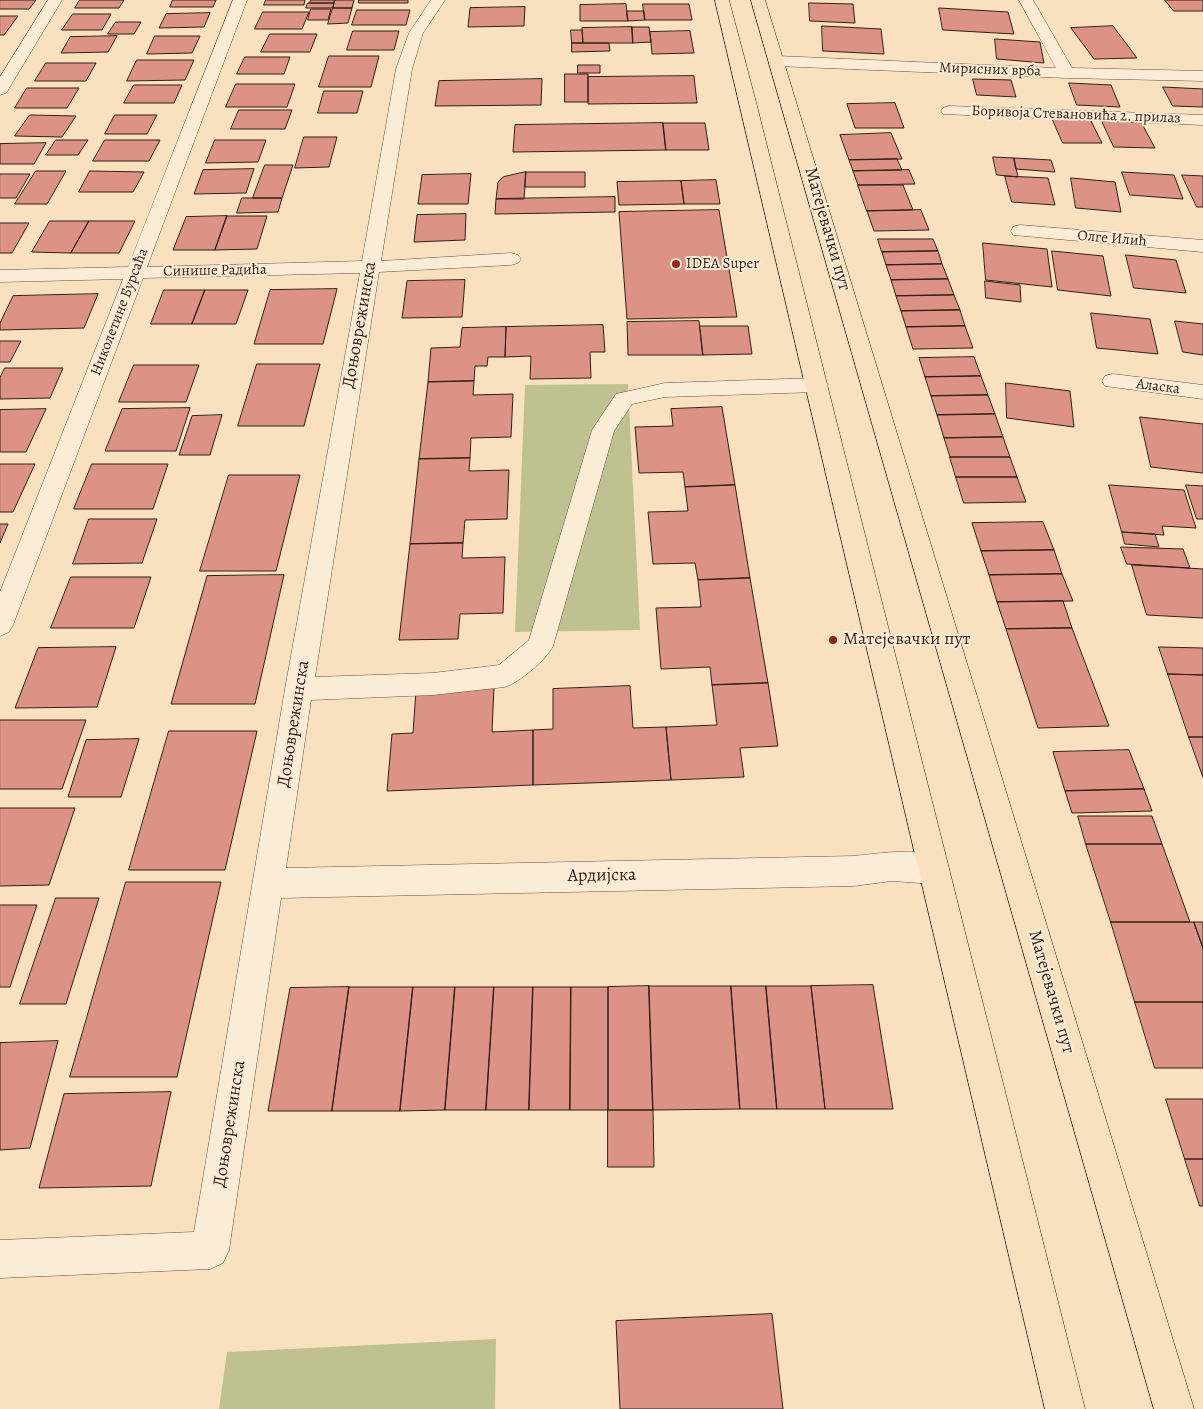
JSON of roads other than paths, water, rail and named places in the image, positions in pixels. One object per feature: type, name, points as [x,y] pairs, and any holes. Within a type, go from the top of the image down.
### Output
[{"type":"main road","points":[[722,0],[1065,1409]]},
{"type":"main road","name":"Матејевачки пут","points":[[758,0],[1174,1409]]},
{"type":"street","points":[[0,90],[55,0]]},
{"type":"street","name":"Николетине Бурсаћа","points":[[0,624],[240,0]]},
{"type":"street","name":"Доњоврежинска","points":[[0,1259],[210,1250],[299,689],[404,69],[416,33],[438,0]]},
{"type":"street","points":[[1026,0],[1067,73]]},
{"type":"street","name":"Мирисних врба","points":[[777,61],[1067,73],[1203,76]]},
{"type":"street","name":"Боривоја Стевановића 2. прилаз","points":[[949,110],[1203,120]]},
{"type":"street","name":"Олге Илић","points":[[1020,231],[1203,246]]},
{"type":"street","name":"Синише Радића","points":[[0,276],[370,267],[511,259]]},
{"type":"street","name":"Аласка","points":[[1113,381],[1203,392]]},
{"type":"street","points":[[299,689],[433,684],[505,676],[540,646],[603,430],[624,399],[665,390],[817,385]]},
{"type":"street","name":"Ардијска","points":[[268,883],[854,871],[892,866],[934,869]]},
{"type":"place","name":"IDEA Super","points":[[676,264]]},
{"type":"place","name":"Матејевачки пут","points":[[833,640]]}]
